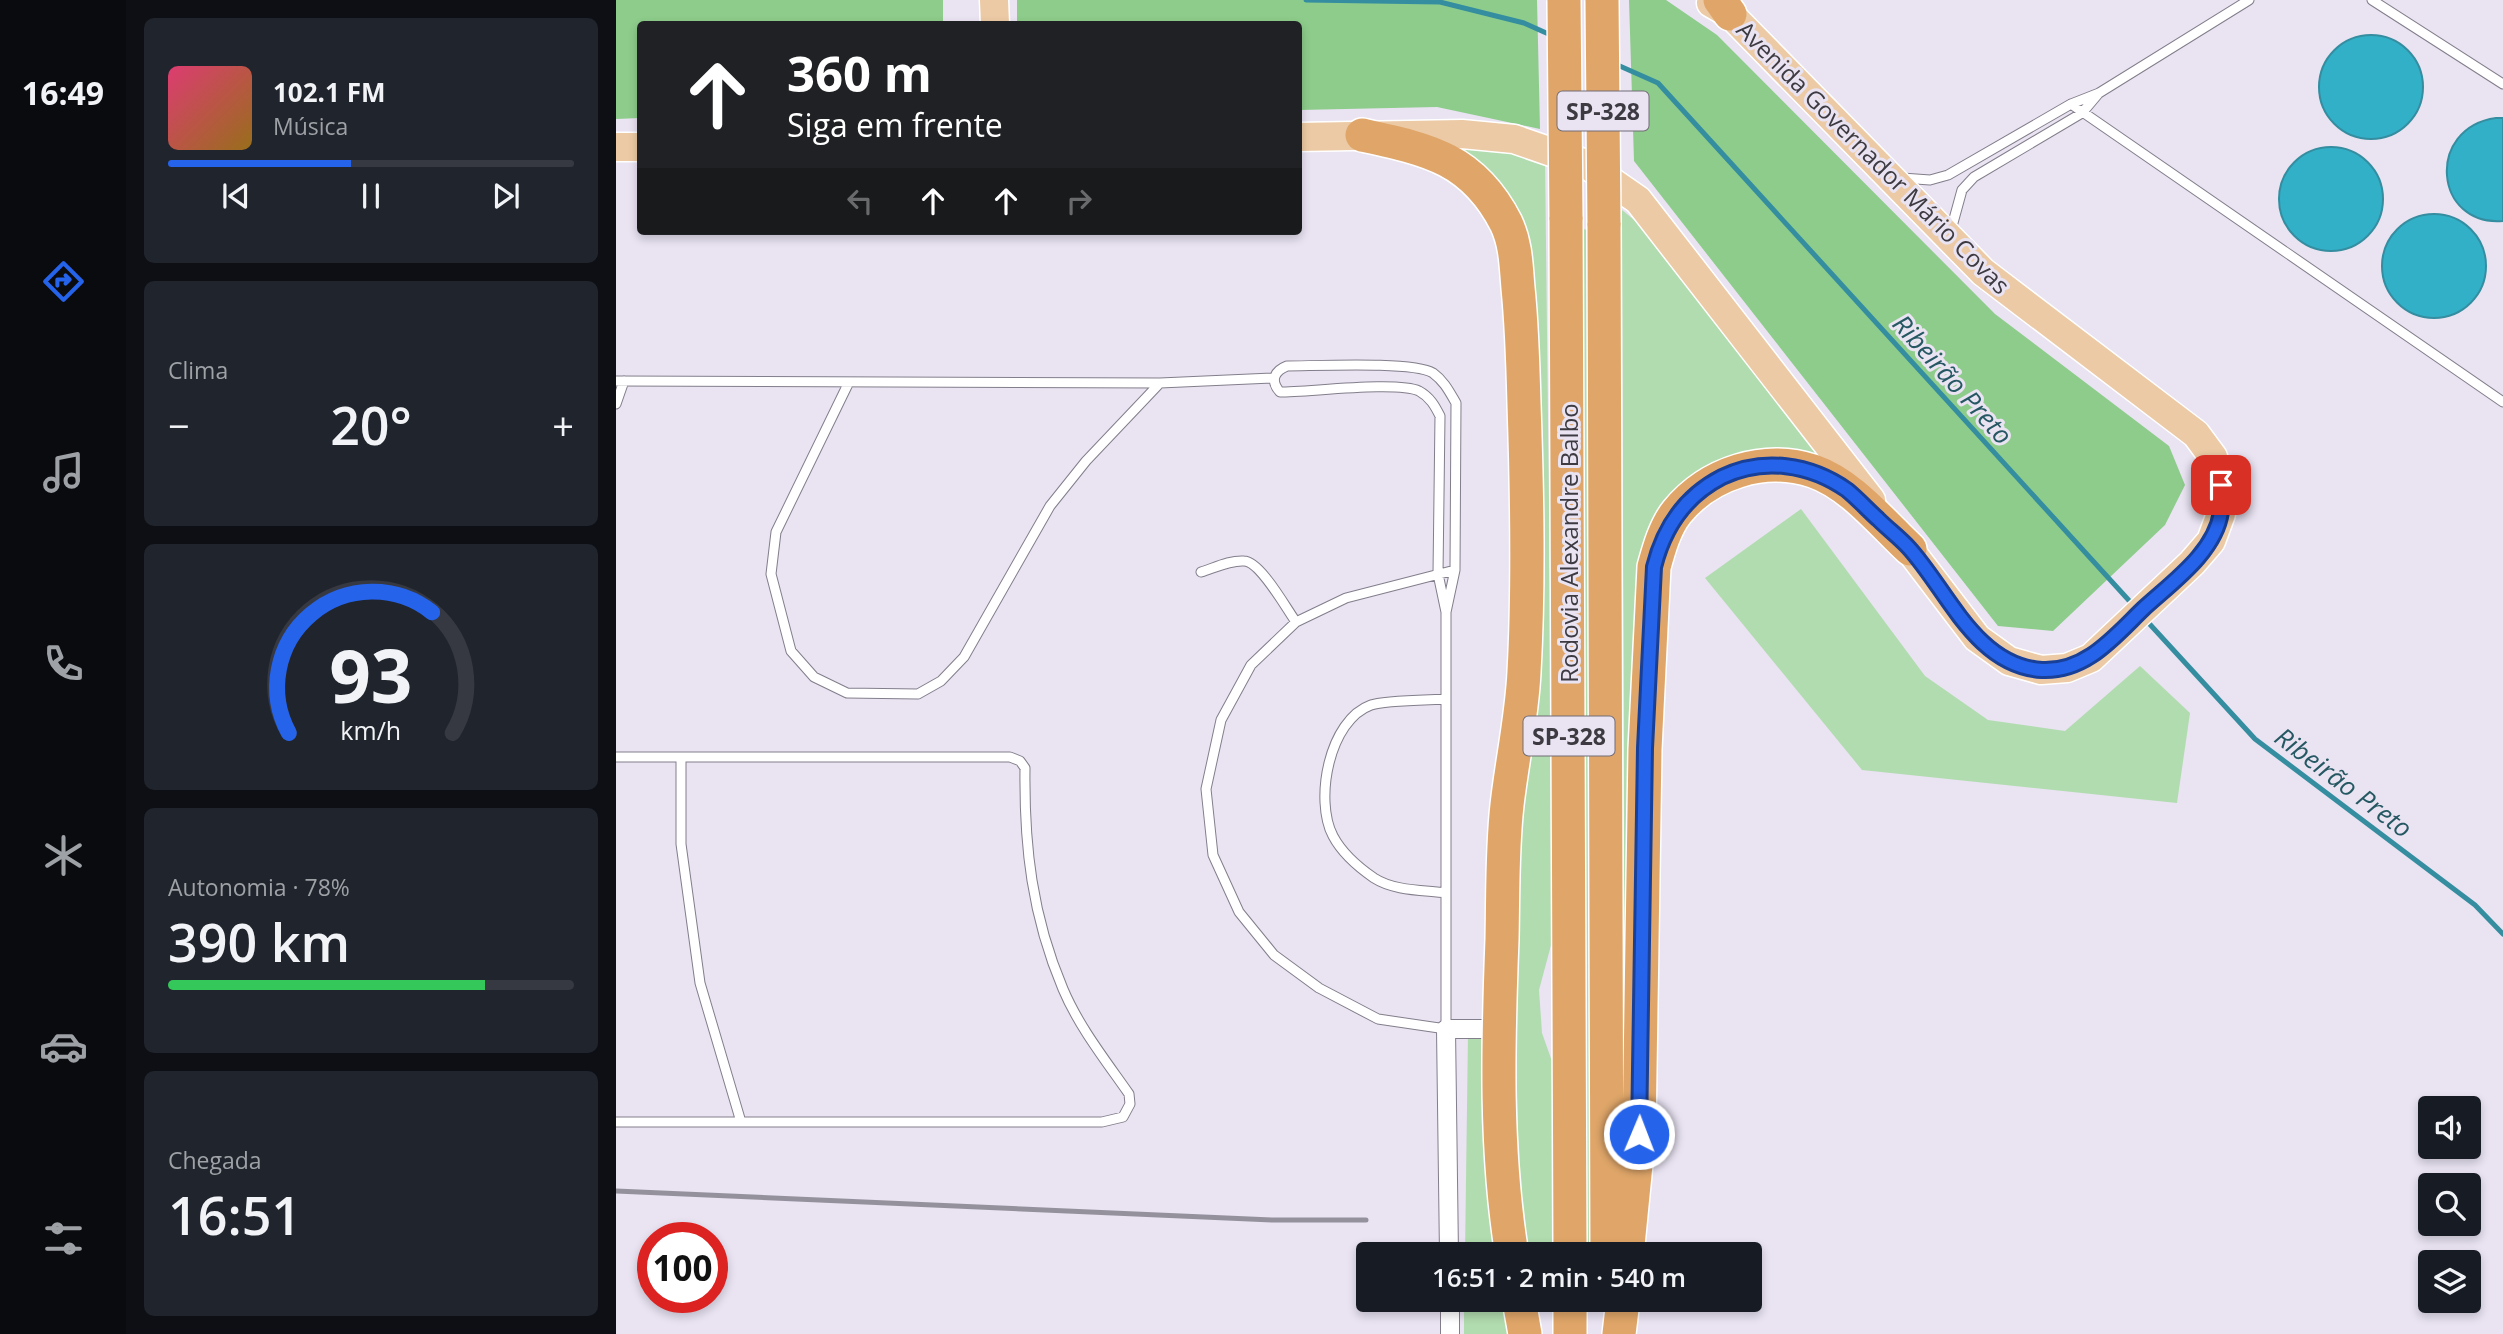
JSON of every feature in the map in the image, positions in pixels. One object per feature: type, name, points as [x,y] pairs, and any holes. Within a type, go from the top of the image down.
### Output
[{"type":"highway","name":"Rodovia Alexandre Balbo","points":[[1564,0],[1570,1242]]},
{"type":"highway","name":"Rodovia Alexandre Balbo","points":[[1602,0],[1607,1242]]},
{"type":"highway","points":[[1362,135],[1420,147],[1444,157],[1465,171],[1480,185],[1505,221],[1514,243],[1522,328],[1527,485],[1524,674],[1507,808],[1500,1029],[1501,1174],[1510,1242]]},
{"type":"highway","points":[[1628,1242],[1639,1134],[1645,748],[1654,567],[1659,548],[1676,514],[1704,486],[1738,470],[1776,464],[1814,472],[1847,491],[1909,549]]},
{"type":"highway","points":[[1521,1312],[1525,1334]]},
{"type":"highway","points":[[1570,1312],[1570,1334]]},
{"type":"highway","points":[[1606,1334],[1607,1312]]},
{"type":"highway","points":[[1619,1334],[1622,1312]]},
{"type":"main road","points":[[976,0],[976,21]]},
{"type":"main road","points":[[995,0],[995,21]]},
{"type":"main road","name":"Avenida Governador Mário Covas","points":[[1302,137],[1462,134],[1514,139],[1586,164],[1638,200],[1977,638],[2009,661],[2040,670],[2067,668],[2091,658],[2192,563],[2211,541],[2221,514],[2221,485],[2213,457],[2196,434],[1983,272],[1719,5]]},
{"type":"main road","points":[[616,147],[637,147]]},
{"type":"street","points":[[1449,1242],[1446,1029],[1500,1029]]},
{"type":"street","points":[[1450,1312],[1450,1334]]},
{"type":"lane","points":[[1890,176],[1930,180],[1948,175],[2071,104],[2099,93],[2249,0]]},
{"type":"lane","points":[[2372,0],[2503,84]]},
{"type":"lane","points":[[1949,238],[1962,190],[1974,177],[2082,113],[2099,93]]},
{"type":"lane","points":[[2071,104],[2503,402]]},
{"type":"lane","points":[[1446,612],[1455,570],[1455,403],[1446,384],[1431,372],[1411,367],[1287,366],[1279,369],[1274,377],[1275,386],[1280,392],[1398,387],[1418,391],[1432,401],[1440,416],[1438,574],[1446,612],[1446,1029],[1378,1019],[1319,988],[1274,955],[1239,912],[1213,855],[1206,789],[1222,720],[1251,665],[1296,622],[1346,598],[1438,574],[1455,570]]},
{"type":"lane","points":[[616,404],[620,381],[1160,383],[1274,377]]},
{"type":"lane","points":[[849,382],[776,532],[771,574],[791,651],[814,677],[847,693],[918,694],[941,681],[964,657],[1050,506],[1086,460],[1160,383]]},
{"type":"lane","points":[[1202,572],[1241,560],[1250,561],[1260,569],[1296,622]]},
{"type":"lane","points":[[1446,699],[1372,704],[1360,712],[1333,746],[1325,795],[1326,816],[1332,835],[1343,852],[1359,867],[1376,880],[1394,887],[1446,893]]},
{"type":"lane","points":[[616,757],[1010,757],[1020,761],[1025,768],[1024,824],[1027,857],[1040,924],[1063,990],[1088,1035],[1129,1094],[1130,1104],[1124,1117],[1102,1122],[616,1122]]},
{"type":"lane","points":[[681,757],[681,844],[700,983],[741,1122]]},
{"type":"green space","points":[[616,0],[943,0],[943,21],[637,21],[637,118],[616,119]]},
{"type":"green space","points":[[1017,0],[1537,0],[1540,129],[1437,107],[1302,110],[1302,21],[1017,21]]},
{"type":"green space","points":[[1629,0],[1666,0],[1717,35],[1995,314],[2169,446],[2185,485],[2165,525],[2053,631],[1998,626],[1634,161]]},
{"type":"green space","points":[[1449,144],[1504,149],[1545,159],[1554,934],[1539,990],[1542,1033],[1554,1067],[1553,1242],[1521,1242],[1512,1176],[1528,260]]},
{"type":"green space","points":[[1622,210],[1644,228],[1820,457],[1673,495],[1625,1155]]},
{"type":"green space","points":[[1578,228],[1593,231],[1597,1242],[1580,1242]]},
{"type":"green space","points":[[1801,509],[1925,676],[1988,720],[2065,731],[2140,666],[2190,713],[2177,803],[1862,770],[1705,578]]},
{"type":"green space","points":[[1468,1034],[1481,1035],[1483,1040],[1499,1242],[1465,1242]]},
{"type":"green space","points":[[1464,1312],[1510,1312],[1514,1334],[1464,1334]]},
{"type":"water","points":[[2371,35],[2391,39],[2408,50],[2419,67],[2423,87],[2419,107],[2408,124],[2391,135],[2371,139],[2351,135],[2334,124],[2323,107],[2319,87],[2323,67],[2334,50],[2351,39]]},
{"type":"water","points":[[2503,118],[2503,221],[2480,219],[2463,209],[2452,194],[2447,176],[2449,157],[2457,139],[2473,126]]},
{"type":"water","points":[[2331,147],[2351,151],[2368,162],[2379,179],[2383,199],[2379,219],[2368,236],[2351,247],[2331,251],[2311,247],[2294,236],[2283,219],[2279,199],[2283,179],[2294,162],[2311,151]]},
{"type":"water","points":[[2434,214],[2454,218],[2471,229],[2482,246],[2486,266],[2482,286],[2471,303],[2454,314],[2434,318],[2414,314],[2397,303],[2386,286],[2382,266],[2386,246],[2397,229],[2414,218]]},
{"type":"waterway","name":"Ribeirão Preto","points":[[1306,0],[1440,2],[1524,23],[1553,36]]},
{"type":"waterway","name":"Ribeirão Preto","points":[[1613,63],[1658,83],[2134,606]]},
{"type":"waterway","name":"Ribeirão Preto","points":[[2145,619],[2255,739],[2475,905],[2503,934]]},
{"type":"railway","points":[[616,1191],[1272,1220],[1366,1220]]},
{"type":"route","points":[[1639,1134],[1645,748],[1654,567],[1659,548],[1676,514],[1704,486],[1738,470],[1776,464],[1814,472],[1847,491],[1909,549],[1977,638],[2009,661],[2040,670],[2067,668],[2091,658],[2192,563],[2211,541],[2221,514],[2221,485]]}]
